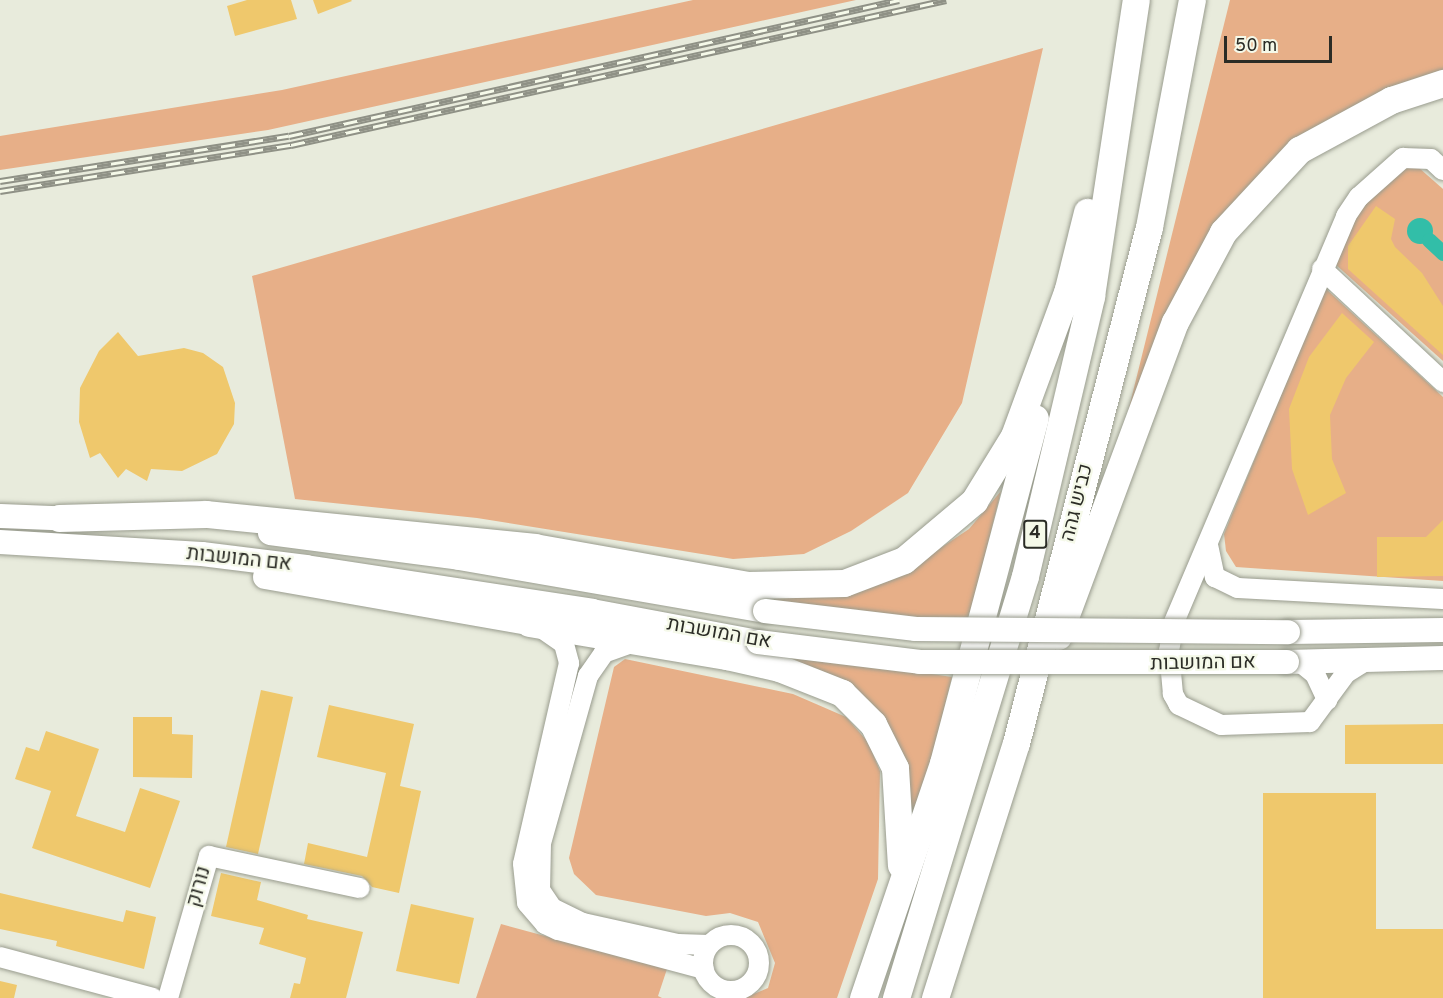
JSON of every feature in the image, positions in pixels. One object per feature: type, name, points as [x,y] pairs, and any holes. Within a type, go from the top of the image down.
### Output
[{"type":"highway","name":"כביש גהה","points":[[896,998],[1025,576],[1091,296],[1125,59],[1136,0]]},
{"type":"highway","name":"כביש גהה","points":[[935,998],[1016,743],[1149,227],[1191,1]]},
{"type":"highway","points":[[863,998],[943,763],[980,631],[1125,59]]},
{"type":"highway","points":[[1016,743],[1107,514],[1175,322],[1223,232],[1299,150],[1391,100],[1443,83]]},
{"type":"highway","points":[[59,518],[206,514],[534,547],[747,585],[844,583],[904,560],[929,543],[974,501],[1014,435],[1068,289]]},
{"type":"highway","points":[[529,623],[646,642],[779,668],[820,681],[860,708],[887,747],[895,768],[902,851],[898,893]]},
{"type":"main road","name":"אם המושבות","points":[[0,516],[210,526],[345,543],[765,611],[916,629],[1288,632],[1443,630]]},
{"type":"main road","name":"אם המושבות","points":[[0,542],[158,552],[421,584],[758,642],[920,663],[1294,662],[1443,658]]},
{"type":"main road","points":[[158,552],[242,573],[529,623]]},
{"type":"street","points":[[1367,660],[1346,673],[1310,722],[1297,725],[1221,725],[1188,713],[1173,694],[1169,651],[1174,622],[1346,216],[1389,167],[1403,158],[1418,156],[1431,159],[1443,170]]},
{"type":"street","points":[[1322,269],[1443,382]]},
{"type":"street","points":[[1208,543],[1215,577],[1238,588]]},
{"type":"street","points":[[1190,586],[1443,599]]},
{"type":"street","points":[[529,623],[556,636],[569,663],[523,864],[527,903],[545,924],[558,930],[704,969]]},
{"type":"street","points":[[646,642],[611,647],[594,662],[541,843],[540,890],[552,908],[583,922],[678,944],[710,945],[724,936],[748,942],[758,956],[756,974],[745,986],[728,990],[712,984],[704,969],[710,945]]},
{"type":"street","points":[[1294,662],[1315,674],[1327,700]]},
{"type":"street","name":"נורוק","points":[[168,998],[208,856],[360,888]]},
{"type":"street","points":[[0,957],[153,998]]},
{"type":"shaded area","points":[[693,0],[856,0],[268,130],[0,170],[0,136],[282,90]]},
{"type":"shaded area","points":[[1230,0],[1443,0],[1443,73],[1266,169],[1125,424]]},
{"type":"shaded area","points":[[1043,48],[962,403],[908,493],[851,531],[804,554],[733,559],[477,518],[295,499],[252,276]]},
{"type":"shaded area","points":[[1418,167],[1443,189],[1443,361],[1335,264],[1353,214],[1401,168]]},
{"type":"shaded area","points":[[1325,288],[1443,397],[1443,581],[1236,567],[1226,551],[1224,534]]},
{"type":"shaded area","points":[[1001,491],[968,625],[745,601],[754,590],[871,587],[894,579],[969,529]]},
{"type":"shaded area","points":[[785,652],[952,677],[916,822],[906,816],[889,732],[781,666]]},
{"type":"shaded area","points":[[625,659],[793,694],[846,717],[868,742],[880,771],[878,879],[837,998],[744,998],[768,988],[775,963],[758,922],[730,913],[706,916],[596,895],[574,874],[569,858],[614,667]]},
{"type":"shaded area","points":[[501,924],[667,969],[658,996],[662,998],[476,998]]},
{"type":"water","points":[[1420,218],[1429,222],[1433,231],[1429,240],[1420,244],[1411,240],[1407,231],[1411,222]]},
{"type":"building","points":[[247,0],[291,0],[297,19],[235,36],[227,6]]},
{"type":"building","points":[[313,0],[351,0],[352,1],[318,14]]},
{"type":"building","points":[[1376,206],[1395,219],[1391,239],[1395,247],[1422,273],[1443,306],[1443,355],[1348,269],[1348,246]]},
{"type":"building","points":[[1342,313],[1374,342],[1346,378],[1330,415],[1332,459],[1346,493],[1308,515],[1292,469],[1289,409],[1309,357]]},
{"type":"building","points":[[118,332],[138,356],[184,348],[203,353],[223,367],[235,403],[234,424],[217,454],[182,471],[151,469],[147,481],[126,469],[118,478],[100,453],[90,458],[79,422],[80,388],[99,351]]},
{"type":"building","points":[[1443,520],[1443,576],[1377,577],[1377,537],[1426,537]]},
{"type":"building","points":[[261,690],[293,697],[258,854],[226,847]]},
{"type":"building","points":[[329,705],[414,724],[400,786],[421,791],[399,893],[372,887],[362,876],[304,864],[308,843],[367,857],[386,773],[317,757]]},
{"type":"building","points":[[133,717],[172,717],[172,734],[193,735],[192,778],[133,777]]},
{"type":"building","points":[[1443,724],[1443,764],[1345,764],[1345,725]]},
{"type":"building","points":[[46,731],[99,749],[76,816],[125,832],[140,788],[180,801],[150,888],[32,848],[51,791],[15,779],[26,747],[39,751]]},
{"type":"building","points":[[1263,793],[1376,793],[1376,929],[1443,929],[1443,998],[1263,998]]},
{"type":"building","points":[[221,873],[261,882],[257,900],[308,915],[307,919],[363,932],[346,998],[290,998],[294,983],[300,984],[306,958],[259,944],[264,928],[211,916]]},
{"type":"building","points":[[0,893],[123,922],[126,910],[156,917],[144,969],[56,946],[57,941],[0,929]]},
{"type":"building","points":[[411,904],[474,918],[459,984],[396,971]]},
{"type":"building","points":[[0,981],[17,985],[14,998],[0,998]]},
{"type":"waterway","points":[[1429,240],[1443,253]]},
{"type":"railway","points":[[0,181],[289,136],[899,0]]},
{"type":"railway","points":[[0,191],[291,145],[946,0]]}]
